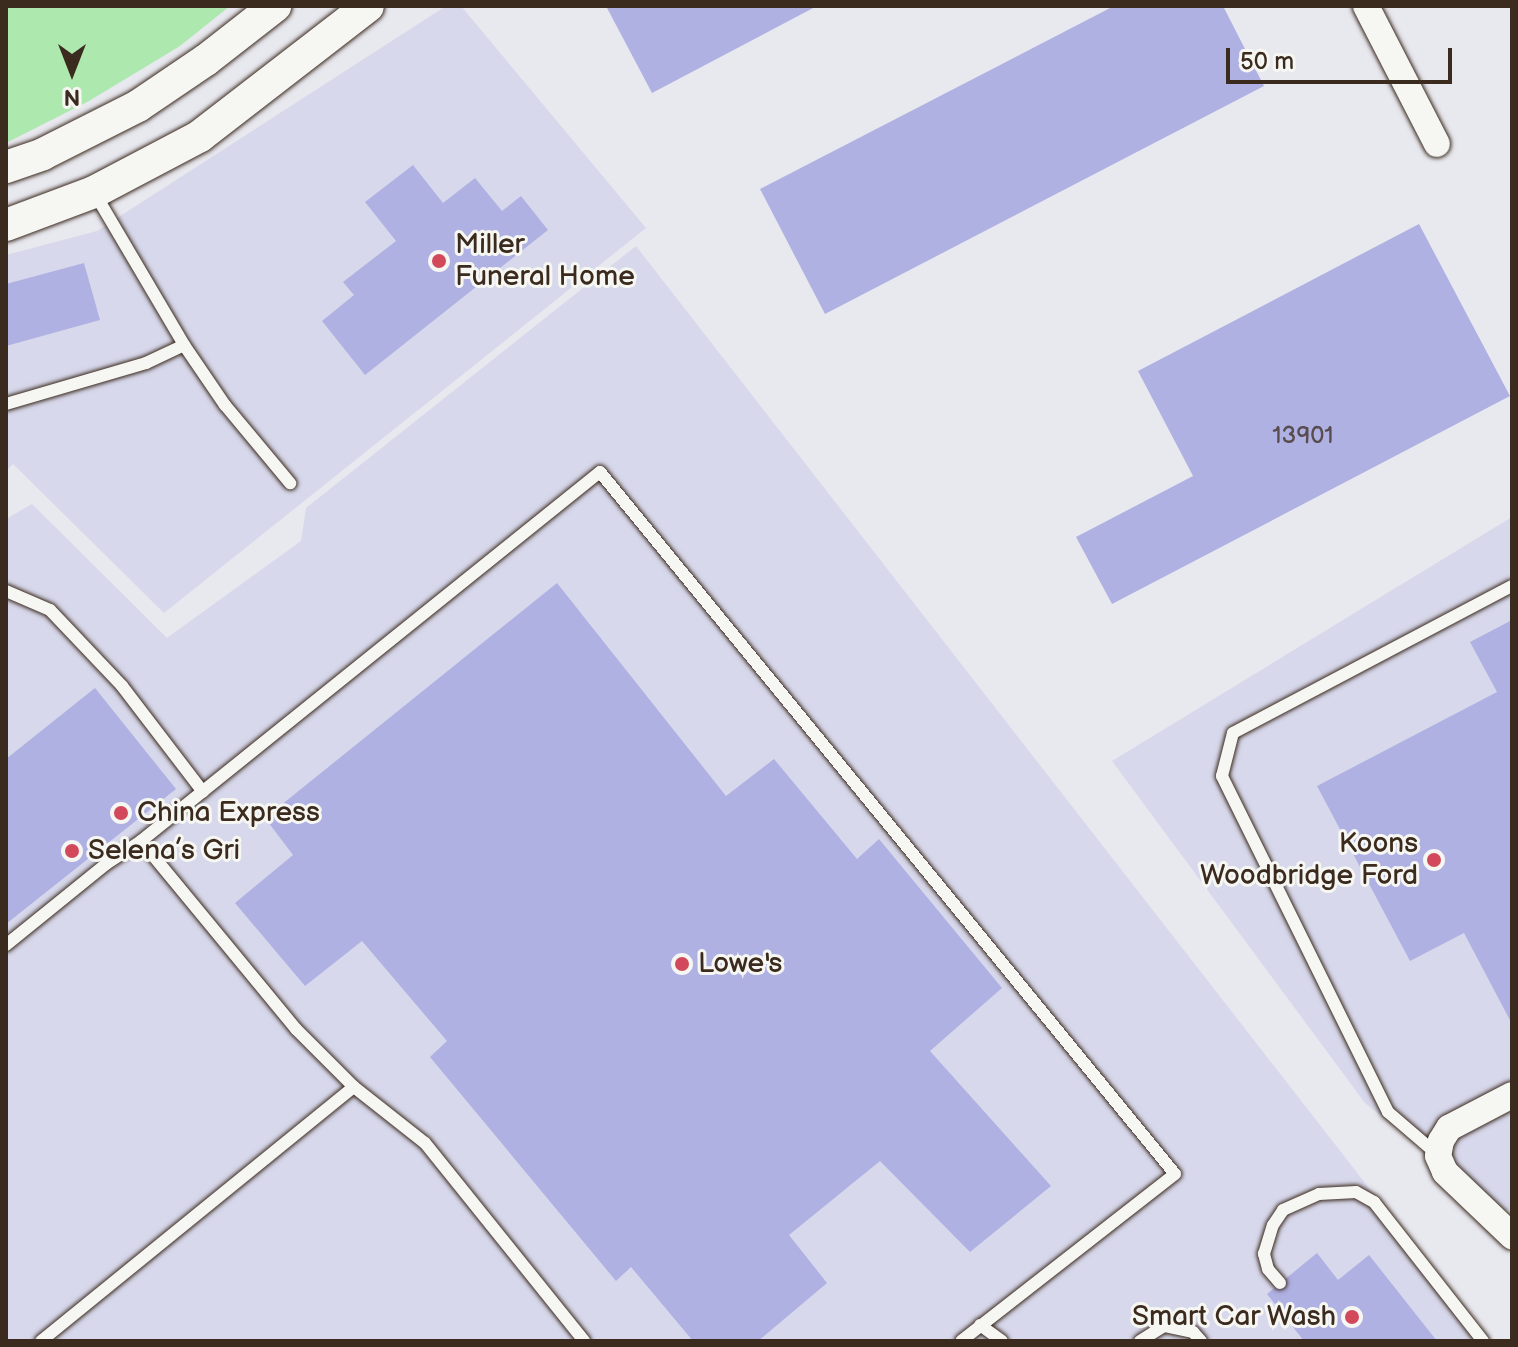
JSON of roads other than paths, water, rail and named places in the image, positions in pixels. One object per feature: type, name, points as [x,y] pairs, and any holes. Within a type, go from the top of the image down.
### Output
[{"type":"street","points":[[6,167],[43,154],[138,106],[206,60],[275,6]]},
{"type":"street","points":[[1366,6],[1437,144]]},
{"type":"street","points":[[6,225],[94,192],[200,136],[358,9]]},
{"type":"street","points":[[1512,1095],[1449,1128],[1441,1141],[1438,1156],[1445,1172],[1512,1236]]},
{"type":"lane","points":[[94,192],[184,345],[225,405],[290,483]]},
{"type":"lane","points":[[6,404],[146,363],[184,345]]},
{"type":"lane","points":[[6,945],[106,864],[203,792],[600,472],[1175,1174],[961,1341]]},
{"type":"lane","points":[[1438,1156],[1388,1112],[1222,776],[1233,733],[1512,586]]},
{"type":"lane","points":[[6,591],[50,610],[122,686],[203,792]]},
{"type":"lane","points":[[141,841],[296,1029],[354,1087],[425,1143],[584,1341]]},
{"type":"lane","points":[[41,1341],[354,1087]]},
{"type":"lane","points":[[1280,1283],[1268,1269],[1264,1254],[1273,1225],[1283,1210],[1319,1194],[1356,1192],[1374,1202],[1483,1341]]},
{"type":"lane","points":[[980,1325],[1002,1341]]},
{"type":"lane","points":[[1140,1341],[1164,1326],[1193,1332],[1201,1341]]},
{"type":"place","name":"Miller Funeral Home","points":[[439,261]]},
{"type":"place","name":"China Express","points":[[121,813]]},
{"type":"place","name":"Selena’s Gri","points":[[72,851]]},
{"type":"place","name":"Koons Woodbridge Ford","points":[[1434,860]]},
{"type":"place","name":"Lowe's","points":[[682,964]]},
{"type":"place","name":"Smart Car Wash","points":[[1352,1317]]}]
